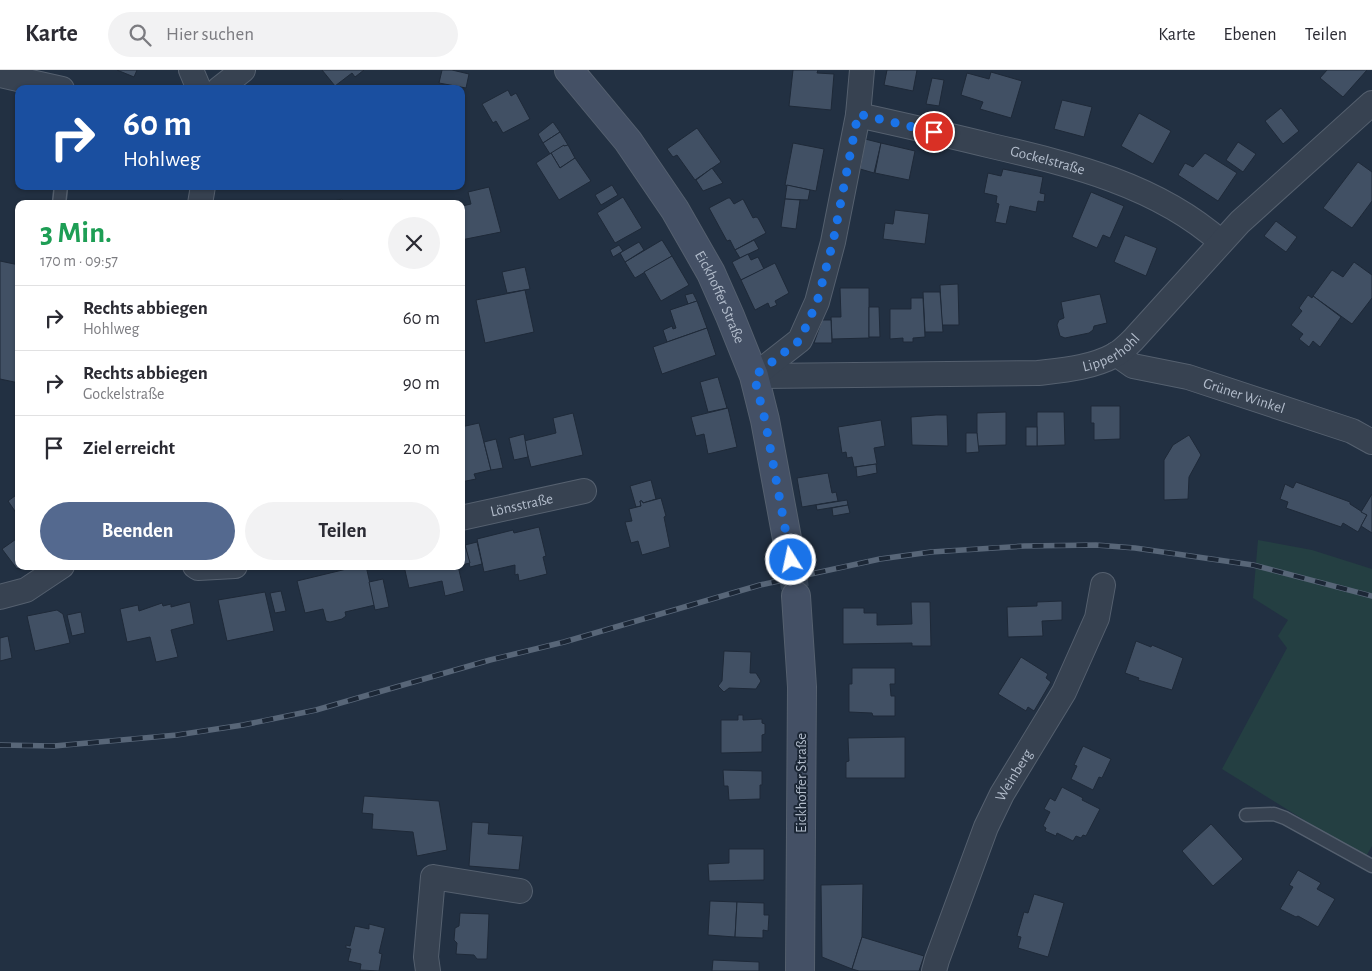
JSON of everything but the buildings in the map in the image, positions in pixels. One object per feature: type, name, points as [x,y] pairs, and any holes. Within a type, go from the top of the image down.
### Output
[{"type":"main road","name":"Eickhoffer Straße","points":[[569,70],[628,141],[675,210],[712,273],[754,376],[765,420],[791,560]]},
{"type":"main road","name":"Eickhoffer Straße","points":[[796,596],[802,687],[800,971]]},
{"type":"street","points":[[190,70],[197,85]]},
{"type":"street","points":[[224,85],[243,70]]},
{"type":"street","points":[[754,376],[800,340],[817,302],[833,242],[858,114],[862,70]]},
{"type":"street","points":[[0,75],[44,85]]},
{"type":"street","name":"Lipperhohl","points":[[754,376],[1038,373],[1070,370],[1094,364],[1116,354],[1134,340],[1240,222],[1369,111]]},
{"type":"street","name":"Gockelstraße","points":[[858,114],[1065,163],[1140,189],[1206,228],[1221,242]]},
{"type":"street","name":"Grüner Winkel","points":[[1116,354],[1133,366],[1188,377],[1352,431],[1372,442]]},
{"type":"street","name":"Lönsstraße","points":[[465,517],[584,491]]},
{"type":"street","points":[[0,597],[26,590],[56,570]]},
{"type":"street","name":"Weinberg","points":[[934,971],[986,827],[1002,794],[1064,692],[1097,618],[1103,585]]},
{"type":"street","points":[[428,971],[426,957],[433,877],[520,891]]},
{"type":"lane","points":[[1246,815],[1258,813],[1274,814],[1285,818],[1372,866]]},
{"type":"green space","points":[[1258,540],[1312,550],[1372,569],[1372,846],[1365,858],[1222,769],[1287,648],[1278,636],[1288,620],[1253,598]]},
{"type":"tunnel","points":[[791,560],[796,596]]},
{"type":"railway","points":[[0,745],[54,746],[177,735],[243,725],[316,710],[490,660],[564,642],[760,585],[880,559],[931,552],[1024,546],[1096,545],[1135,548],[1253,565],[1372,596]]},
{"type":"route","points":[[791,560],[765,420],[754,376],[800,340],[817,302],[833,242],[858,114],[934,132]]}]
